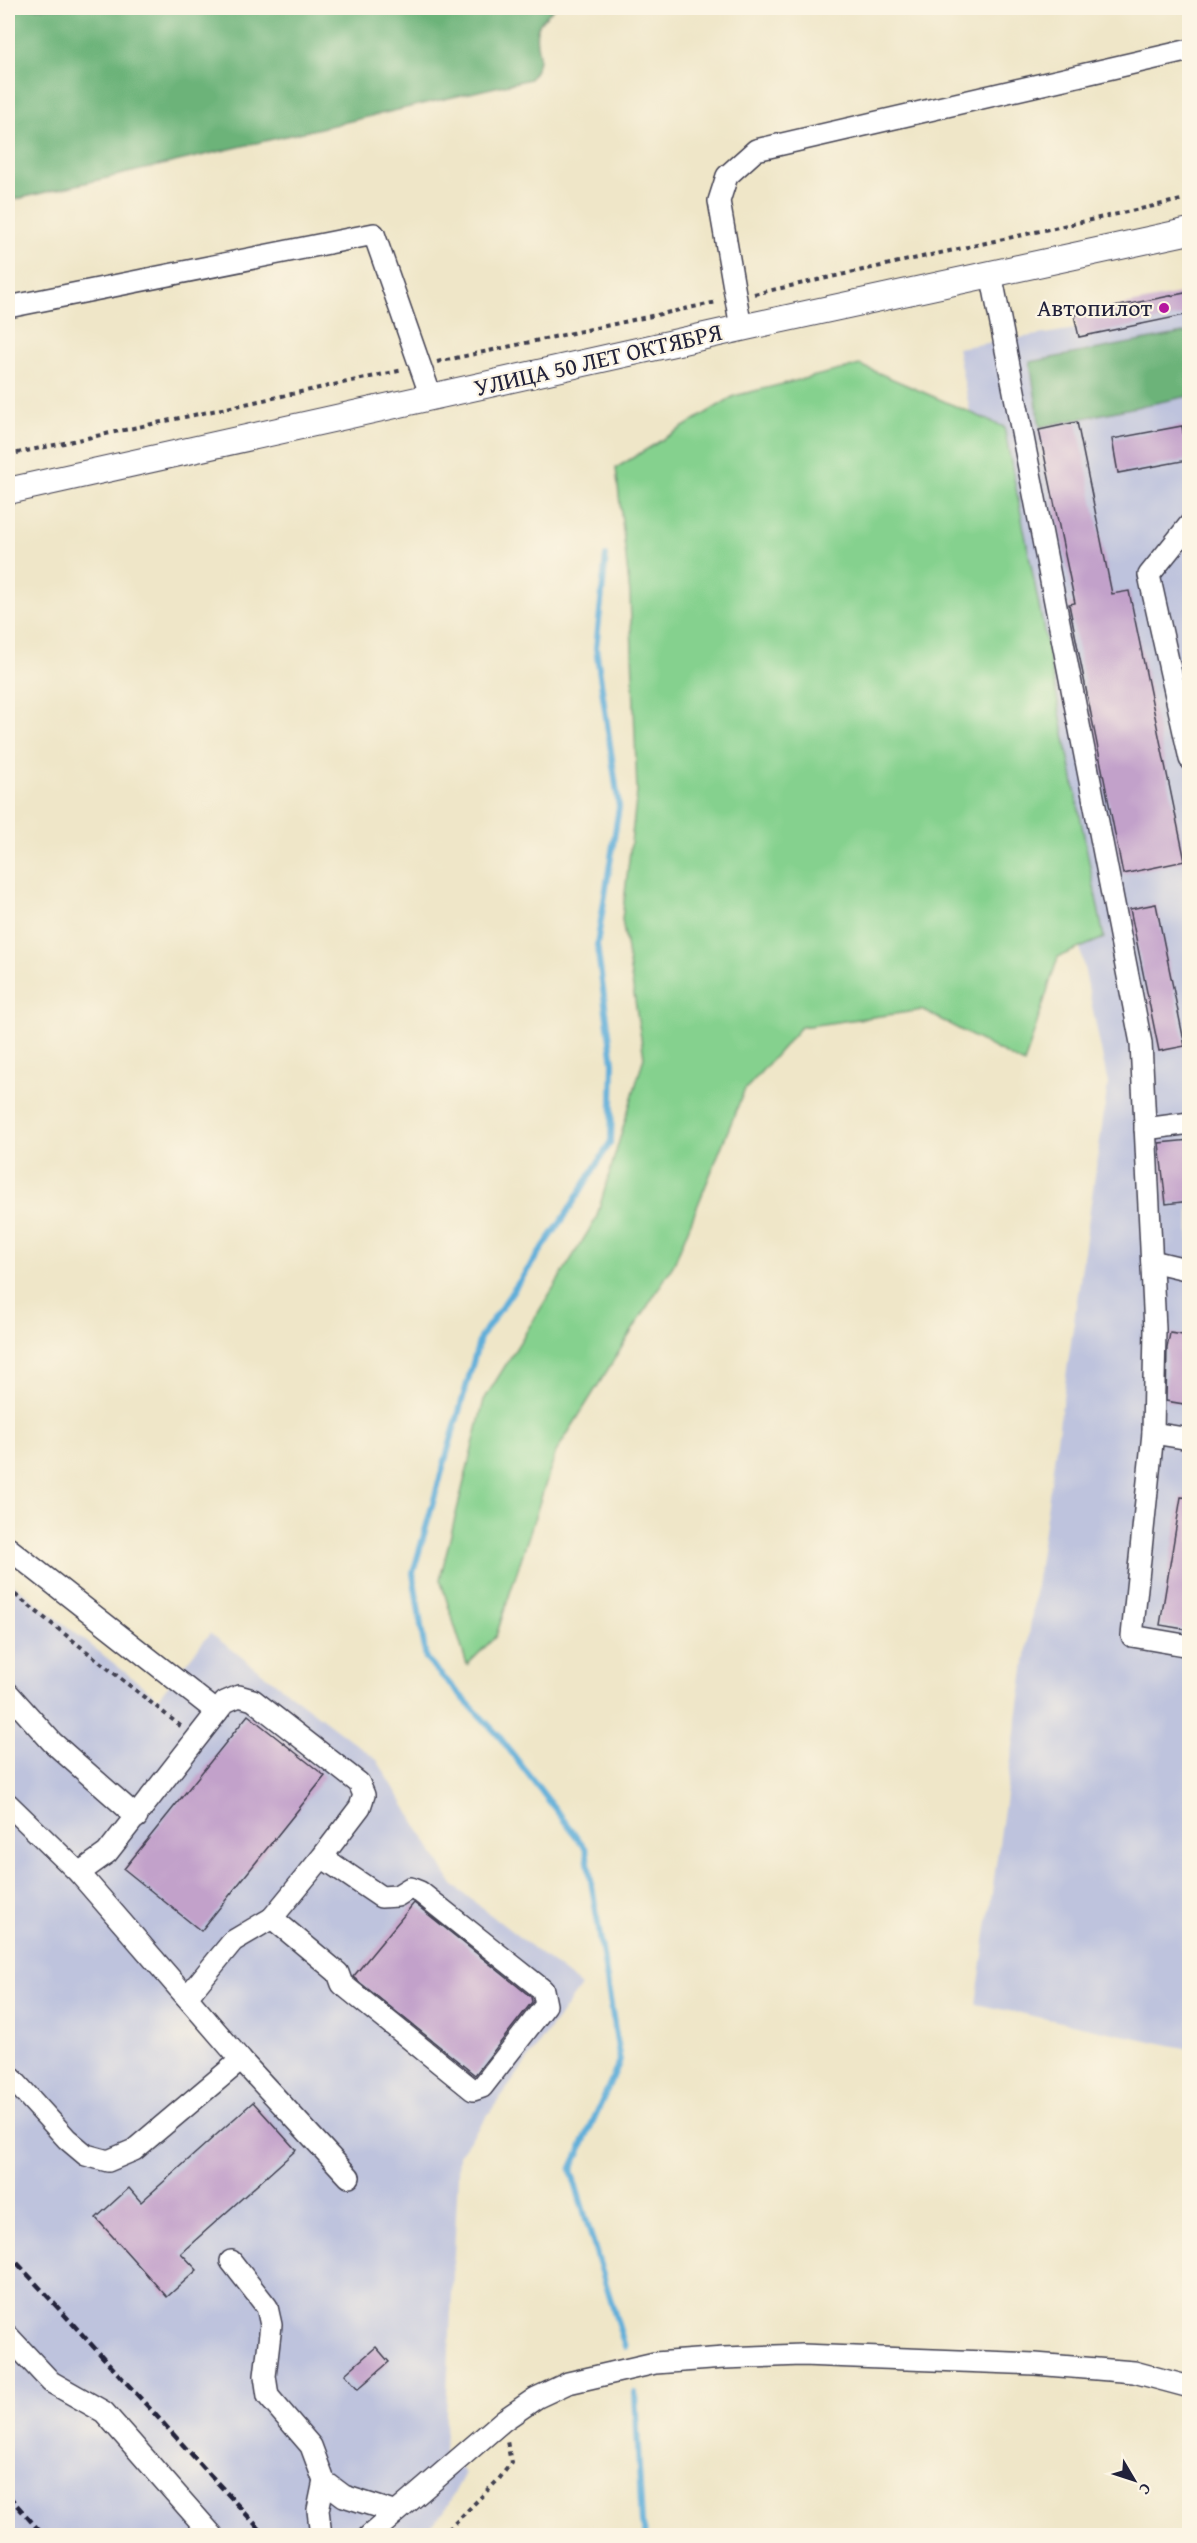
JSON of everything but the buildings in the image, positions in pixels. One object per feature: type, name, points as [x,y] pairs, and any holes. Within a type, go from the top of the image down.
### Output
[{"type":"main road","name":"УЛИЦА 50 ЛЕТ ОКТЯБРЯ","points":[[8,491],[1190,231]]},
{"type":"lane","points":[[741,328],[719,201],[727,176],[756,150],[1190,50]]},
{"type":"lane","points":[[8,308],[374,234],[431,397]]},
{"type":"lane","points":[[991,273],[1141,1043],[1155,1329],[1153,1433],[1132,1636],[1190,1646]]},
{"type":"lane","points":[[1190,524],[1149,575],[1190,759]]},
{"type":"lane","points":[[1145,1129],[1190,1123]]},
{"type":"lane","points":[[1152,1261],[1190,1270]]},
{"type":"lane","points":[[1153,1433],[1190,1438]]},
{"type":"lane","points":[[8,1548],[217,1712]]},
{"type":"lane","points":[[8,1693],[52,1742],[137,1817]]},
{"type":"lane","points":[[79,1873],[107,1853],[225,1702],[239,1696],[253,1700],[359,1783],[364,1795],[360,1807],[322,1857],[272,1918],[233,1941],[187,1997]]},
{"type":"lane","points":[[8,1804],[79,1873],[241,2060],[349,2177]]},
{"type":"lane","points":[[272,1918],[338,1973],[342,1984],[473,2090],[482,2087],[546,2005],[543,1990],[420,1892],[410,1888],[397,1896],[381,1897],[322,1857]]},
{"type":"lane","points":[[8,2074],[73,2145],[86,2155],[108,2161],[134,2150],[241,2060]]},
{"type":"lane","points":[[231,2261],[267,2307],[270,2325],[265,2376],[268,2396],[311,2446],[324,2481],[318,2510],[321,2535]]},
{"type":"lane","points":[[8,2336],[51,2382],[104,2412],[213,2535]]},
{"type":"lane","points":[[369,2535],[504,2420],[536,2398],[568,2382],[656,2363],[802,2355],[1088,2367],[1134,2372],[1190,2387]]},
{"type":"lane","points":[[324,2481],[344,2496],[394,2512]]},
{"type":"path","points":[[8,456],[1190,198]]},
{"type":"path","points":[[8,1589],[197,1739]]},
{"type":"path","points":[[442,2535],[500,2479],[511,2463],[504,2420]]},
{"type":"shaded area","points":[[1189,311],[1189,2049],[976,2004],[1108,1084],[957,348]]},
{"type":"shaded area","points":[[8,1580],[158,1698],[210,1633],[377,1760],[453,1885],[581,1986],[459,2155],[444,2452],[465,2473],[444,2512],[423,2535],[8,2535]]},
{"type":"green space","points":[[8,8],[555,8],[538,27],[536,37],[539,58],[530,79],[8,201]]},
{"type":"green space","points":[[1189,332],[1189,396],[1040,427],[1030,362]]},
{"type":"green space","points":[[860,365],[1004,427],[1104,938],[1058,957],[1024,1064],[923,1010],[801,1027],[744,1091],[674,1264],[556,1452],[496,1636],[467,1665],[440,1579],[484,1400],[596,1219],[644,1057],[622,919],[637,792],[630,594],[616,468],[734,396]]},
{"type":"waterway","points":[[606,556],[596,648],[619,807],[597,945],[613,1063],[611,1141],[565,1216],[480,1338],[413,1573],[426,1659],[498,1735],[586,1849],[620,2061],[571,2170],[625,2347]]},
{"type":"waterway","points":[[635,2393],[642,2523],[646,2536]]},
{"type":"railway","points":[[8,2253],[266,2536]]},
{"type":"railway","points":[[8,2495],[44,2536]]},
{"type":"place","name":"Автопилот","points":[[1164,308]]}]
